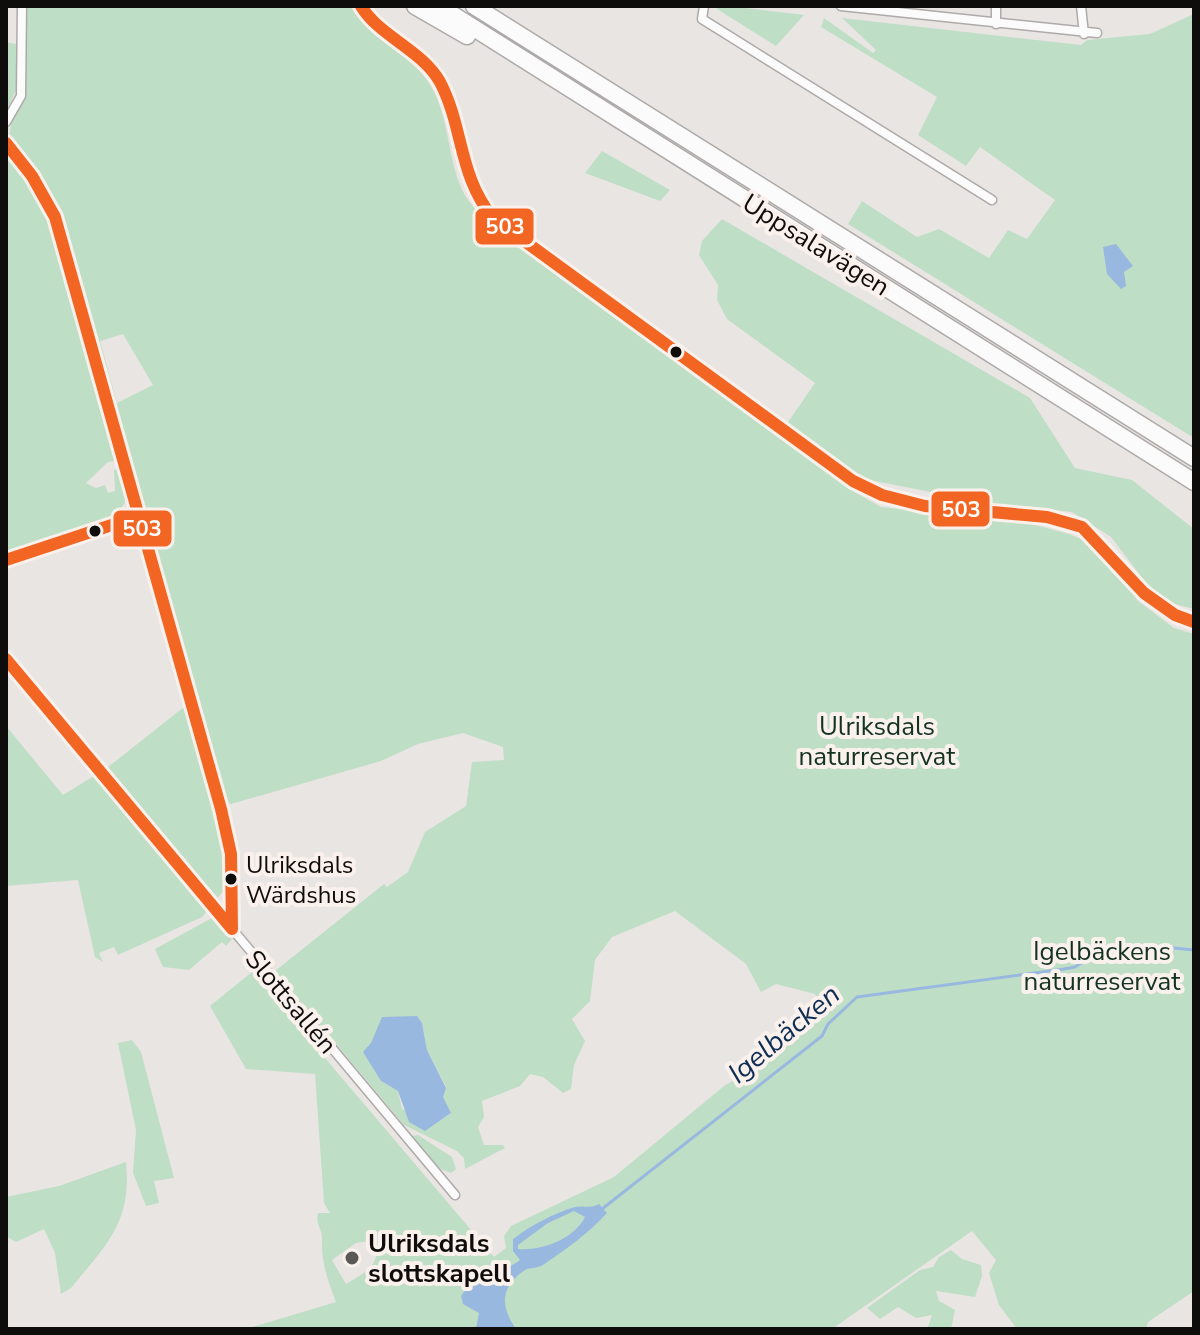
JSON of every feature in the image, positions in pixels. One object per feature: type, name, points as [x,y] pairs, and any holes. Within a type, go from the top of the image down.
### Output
[{"type":"highway","points":[[415,6],[567,90]]},
{"type":"highway","name":"Uppsalavägen","points":[[439,6],[567,90],[1194,482]]},
{"type":"highway","name":"Uppsalavägen","points":[[474,6],[1194,458]]},
{"type":"street","points":[[6,122],[21,96],[22,6]]},
{"type":"street","points":[[361,6],[366,14],[414,53],[439,81],[452,113],[465,178],[493,218],[786,436],[853,481],[882,495],[925,506],[1047,517],[1082,527],[1144,593],[1175,615],[1194,622]]},
{"type":"street","points":[[704,6],[702,19],[992,200]]},
{"type":"street","points":[[843,6],[911,10],[996,24],[1097,33]]},
{"type":"street","points":[[996,6],[996,24]]},
{"type":"street","points":[[1081,6],[1084,34]]},
{"type":"street","points":[[6,143],[32,176],[55,217],[221,809],[231,854],[232,929]]},
{"type":"street","points":[[6,560],[139,516]]},
{"type":"street","name":"Slottsallén","points":[[6,659],[455,1195]]},
{"type":"green space","points":[[27,6],[352,6],[366,27],[409,61],[427,80],[441,108],[459,183],[469,201],[496,230],[849,489],[881,507],[1024,522],[1086,541],[1105,557],[1138,601],[1174,628],[1194,634],[1194,1291],[1148,1322],[1146,1329],[1017,1329],[999,1305],[989,1273],[996,1260],[972,1231],[832,1329],[246,1329],[336,1302],[325,1270],[322,1235],[317,1221],[318,1213],[330,1213],[324,1203],[315,1074],[246,1069],[210,1006],[252,972],[494,1257],[506,1248],[504,1236],[511,1226],[614,1177],[724,1086],[754,1069],[784,1030],[819,1002],[815,994],[776,984],[761,992],[746,964],[675,911],[612,937],[595,960],[590,1001],[572,1019],[585,1041],[574,1065],[571,1089],[563,1093],[543,1077],[530,1074],[520,1086],[482,1101],[484,1117],[478,1127],[484,1145],[503,1145],[505,1148],[465,1169],[464,1158],[457,1151],[404,1125],[275,971],[384,884],[387,887],[408,872],[425,832],[466,806],[472,762],[504,760],[503,747],[463,733],[418,744],[381,761],[231,804],[224,801],[58,217],[47,185],[9,138],[11,124],[24,95]],"holes":[[[123,334],[153,385],[117,403],[100,341]],[[422,1023],[427,1050],[446,1087],[442,1097],[450,1114],[436,1123],[402,1109],[398,1091],[381,1081],[371,1043]],[[369,1241],[376,1245],[377,1253],[368,1269],[346,1284],[332,1260],[356,1243]]]},
{"type":"green space","points":[[719,6],[804,15],[776,46],[717,9]]},
{"type":"green space","points":[[1194,14],[1194,438],[848,224],[862,201],[917,237],[939,229],[989,258],[1008,230],[1027,239],[1055,200],[980,147],[966,166],[918,135],[937,97],[821,27],[824,18],[873,53],[876,50],[842,18],[1081,45],[1087,40],[1150,34]]},
{"type":"green space","points":[[6,42],[16,44],[17,88],[6,112]]},
{"type":"green space","points":[[602,151],[670,190],[660,201],[585,173]]},
{"type":"green space","points":[[6,154],[43,205],[116,461],[108,462],[86,483],[96,488],[105,485],[108,493],[115,491],[114,470],[117,469],[127,498],[107,521],[91,529],[6,556]]},
{"type":"green space","points":[[722,219],[1030,398],[1075,468],[1132,480],[1194,529],[1194,609],[1175,604],[1150,588],[1111,537],[1072,512],[991,504],[865,479],[786,425],[815,383],[727,319],[717,300],[718,285],[699,255],[702,241]]},
{"type":"green space","points":[[184,707],[219,816],[229,884],[202,917],[118,955],[114,947],[99,953],[103,962],[95,957],[78,880],[6,886],[6,726],[63,795],[107,768]]},
{"type":"green space","points":[[212,918],[232,939],[226,946],[222,942],[189,970],[163,967],[155,949]]},
{"type":"green space","points":[[132,1040],[141,1052],[174,1178],[154,1181],[159,1203],[146,1206],[133,1173],[136,1130],[118,1043]]},
{"type":"green space","points":[[418,1135],[452,1157],[456,1169],[451,1173],[438,1168],[412,1136]]},
{"type":"green space","points":[[126,1162],[127,1183],[121,1217],[96,1258],[71,1288],[61,1294],[55,1253],[44,1229],[16,1242],[6,1236],[6,1197],[59,1186]]},
{"type":"green space","points":[[951,1250],[962,1259],[981,1265],[982,1276],[975,1297],[936,1291],[939,1301],[955,1310],[951,1329],[916,1329],[928,1327],[932,1315],[916,1318],[898,1307],[880,1319],[867,1308],[920,1270],[933,1267],[939,1257]]},
{"type":"water","points":[[1116,244],[1133,266],[1124,272],[1126,286],[1121,289],[1107,274],[1103,247]]},
{"type":"water","points":[[417,1016],[422,1023],[427,1050],[446,1088],[443,1097],[451,1113],[425,1131],[409,1122],[398,1091],[381,1081],[363,1052],[371,1043],[382,1017]]},
{"type":"water","points":[[599,1204],[607,1213],[592,1227],[543,1265],[525,1270],[511,1283],[505,1305],[516,1329],[476,1329],[479,1313],[463,1304],[461,1296],[480,1280],[520,1260],[513,1251],[513,1239],[559,1213]],"holes":[[[574,1211],[585,1217],[573,1232],[556,1242],[537,1248],[518,1249],[518,1245],[548,1223]]]},
{"type":"waterway","name":"Igelbäcken","points":[[602,1209],[822,1036],[828,1024],[857,997],[1075,967],[1110,945],[1153,953],[1163,947],[1194,950]]},
{"type":"transit line","name":"503","points":[[361,6],[369,17],[422,61],[440,82],[448,99],[473,185],[493,218],[853,481],[882,495],[925,506],[1047,517],[1082,527],[1144,593],[1175,615],[1194,622]]},
{"type":"transit line","name":"503","points":[[6,143],[32,176],[55,217],[221,809],[231,854],[232,929]]},
{"type":"transit line","name":"503","points":[[6,560],[139,516]]},
{"type":"transit line","name":"503","points":[[6,659],[232,929]]},
{"type":"place","name":"Ulriksdals Wärdshus","points":[[231,879]]},
{"type":"place","name":"Ulriksdals slottskapell","points":[[352,1258]]},
{"type":"park label","name":"Ulriksdals naturreservat","points":[[877,741]]},
{"type":"park label","name":"Igelbäckens naturreservat","points":[[1102,966]]}]
